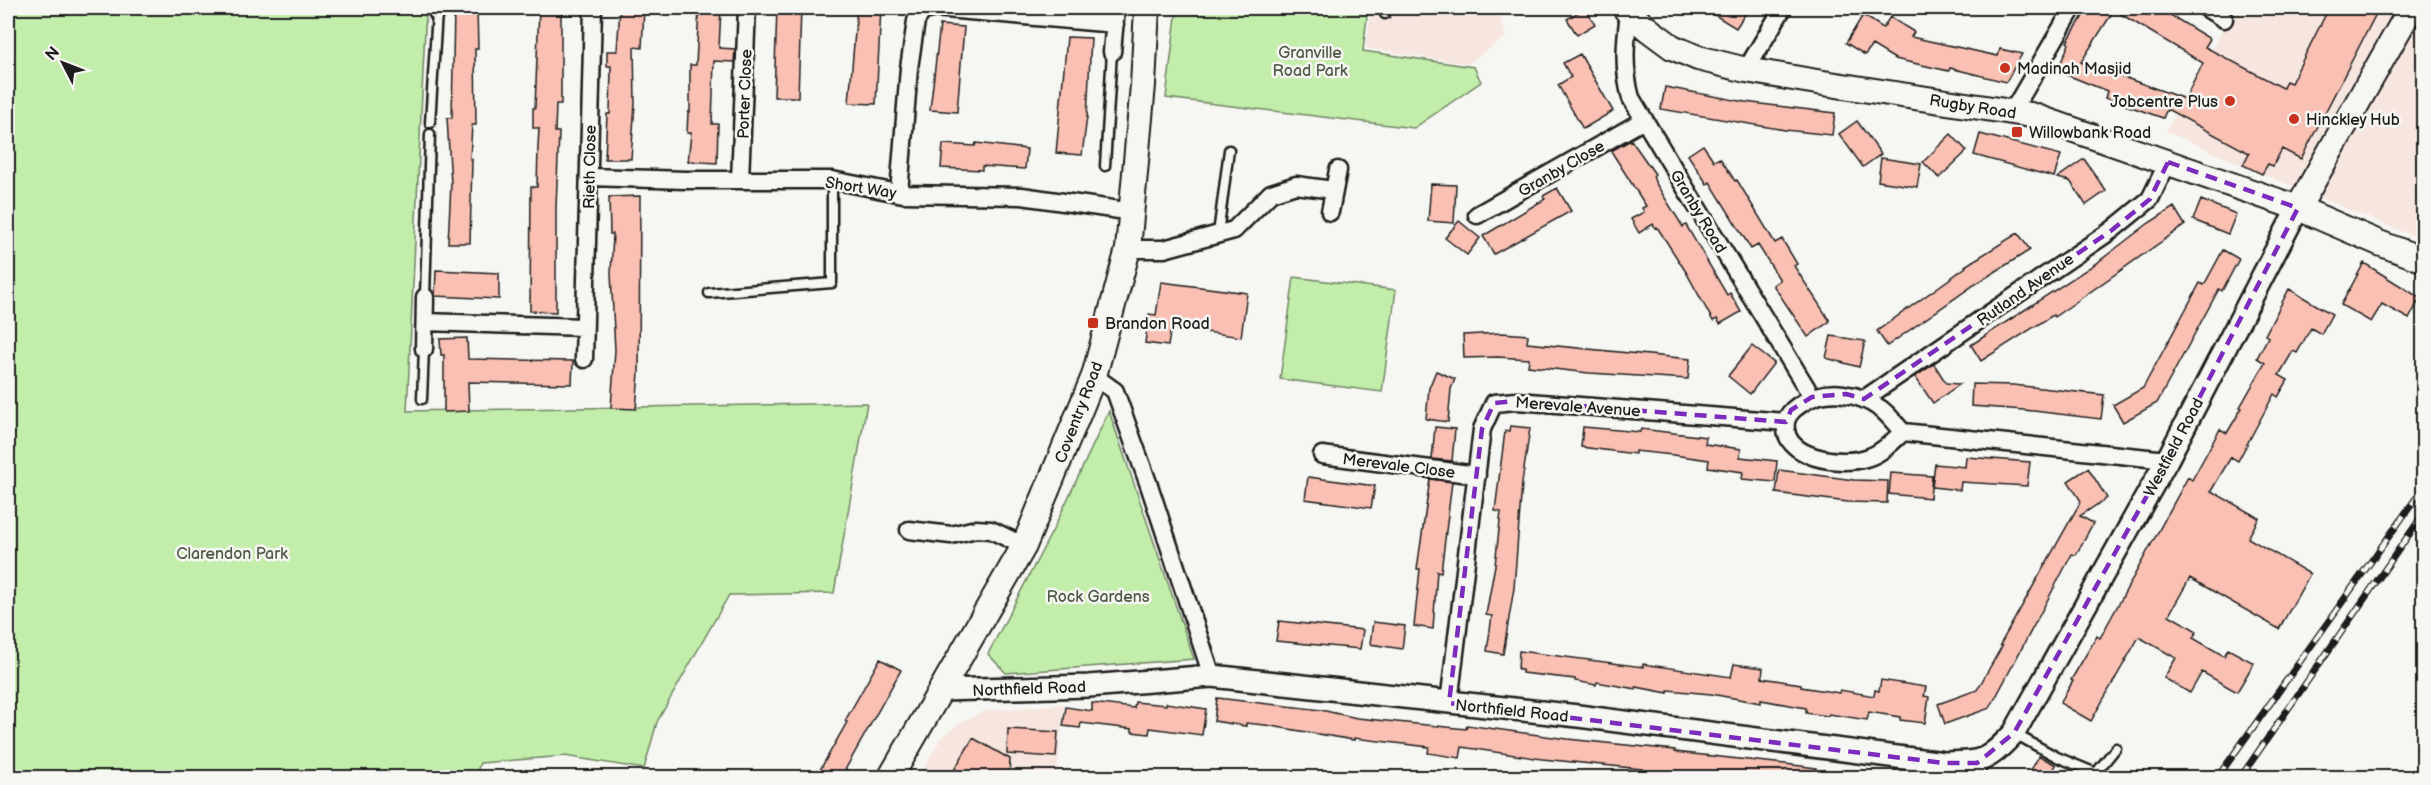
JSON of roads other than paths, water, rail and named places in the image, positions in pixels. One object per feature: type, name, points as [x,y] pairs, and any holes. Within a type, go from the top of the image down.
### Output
[{"type":"main road","name":"Coventry Road","points":[[890,777],[1024,546],[1094,376],[1128,249],[1147,8]]},
{"type":"main road","points":[[2298,208],[2413,9]]},
{"type":"main road","name":"Rugby Road","points":[[1627,10],[1672,46],[1698,58],[1746,70],[2012,112],[2066,126],[2298,208],[2424,260]]},
{"type":"street","name":"Rieth Close","points":[[584,359],[593,8]]},
{"type":"street","name":"Porter Close","points":[[740,180],[747,8]]},
{"type":"street","points":[[899,193],[909,68],[916,21],[922,12],[934,8],[1115,16],[1112,52]]},
{"type":"street","points":[[1746,70],[1783,8]]},
{"type":"street","points":[[2012,112],[2073,8]]},
{"type":"street","points":[[2206,8],[2224,20]]},
{"type":"street","name":"Granby Road","points":[[1627,10],[1625,77],[1631,98],[1812,397]]},
{"type":"street","name":"Granby Close","points":[[1477,215],[1644,120]]},
{"type":"street","name":"Rutland Avenue","points":[[1864,399],[2112,230],[2150,199],[2168,162]]},
{"type":"street","points":[[1330,212],[1338,170]]},
{"type":"street","name":"Short Way","points":[[589,177],[832,180],[899,193],[1022,196],[1132,212]]},
{"type":"street","points":[[1128,249],[1164,249],[1234,230],[1271,193],[1296,185],[1333,190]]},
{"type":"street","name":"Westfield Road","points":[[2043,682],[2167,460],[2298,208]]},
{"type":"street","points":[[424,349],[425,297]]},
{"type":"street","points":[[425,322],[584,327]]},
{"type":"street","points":[[1094,376],[1115,391],[1150,488],[1212,676]]},
{"type":"street","points":[[1903,432],[1887,447],[1868,458],[1843,462],[1822,459],[1803,452],[1789,439],[1786,422],[1791,410],[1812,397],[1827,393],[1846,393],[1864,399],[1882,409],[1903,432],[2167,460]]},
{"type":"street","name":"Merevale Avenue","points":[[1449,703],[1482,429],[1494,403],[1516,401],[1786,422]]},
{"type":"street","name":"Merevale Close","points":[[1322,455],[1477,475]]},
{"type":"street","points":[[909,530],[951,535],[976,529],[991,530],[1024,546]]},
{"type":"street","name":"Northfield Road","points":[[941,690],[1089,686],[1212,676],[1578,716],[1944,763],[1976,770],[2014,733],[2043,682]]},
{"type":"lane","points":[[430,123],[437,10]]},
{"type":"lane","points":[[1105,166],[1112,52]]},
{"type":"lane","points":[[425,297],[430,134]]},
{"type":"lane","points":[[1218,234],[1229,150]]},
{"type":"lane","points":[[709,293],[832,283],[832,180]]},
{"type":"lane","points":[[423,399],[424,349]]},
{"type":"lane","points":[[2014,733],[2057,757],[2096,773],[2116,748]]},
{"type":"railway","points":[[2217,778],[2424,487]]},
{"type":"railway","points":[[2240,778],[2424,513]]},
{"type":"place","name":"Madinah Masjid","points":[[2005,68]]},
{"type":"place","name":"Jobcentre Plus","points":[[2230,101]]},
{"type":"place","name":"Hinckley Hub","points":[[2294,119]]},
{"type":"place","name":"Willowbank Road","points":[[2017,132]]},
{"type":"place","name":"Brandon Road","points":[[1093,323]]},
{"type":"park label","name":"Granville Road Park","points":[[1310,61]]},
{"type":"park label","name":"Clarendon Park","points":[[232,553]]},
{"type":"park label","name":"Rock Gardens","points":[[1098,596]]}]
